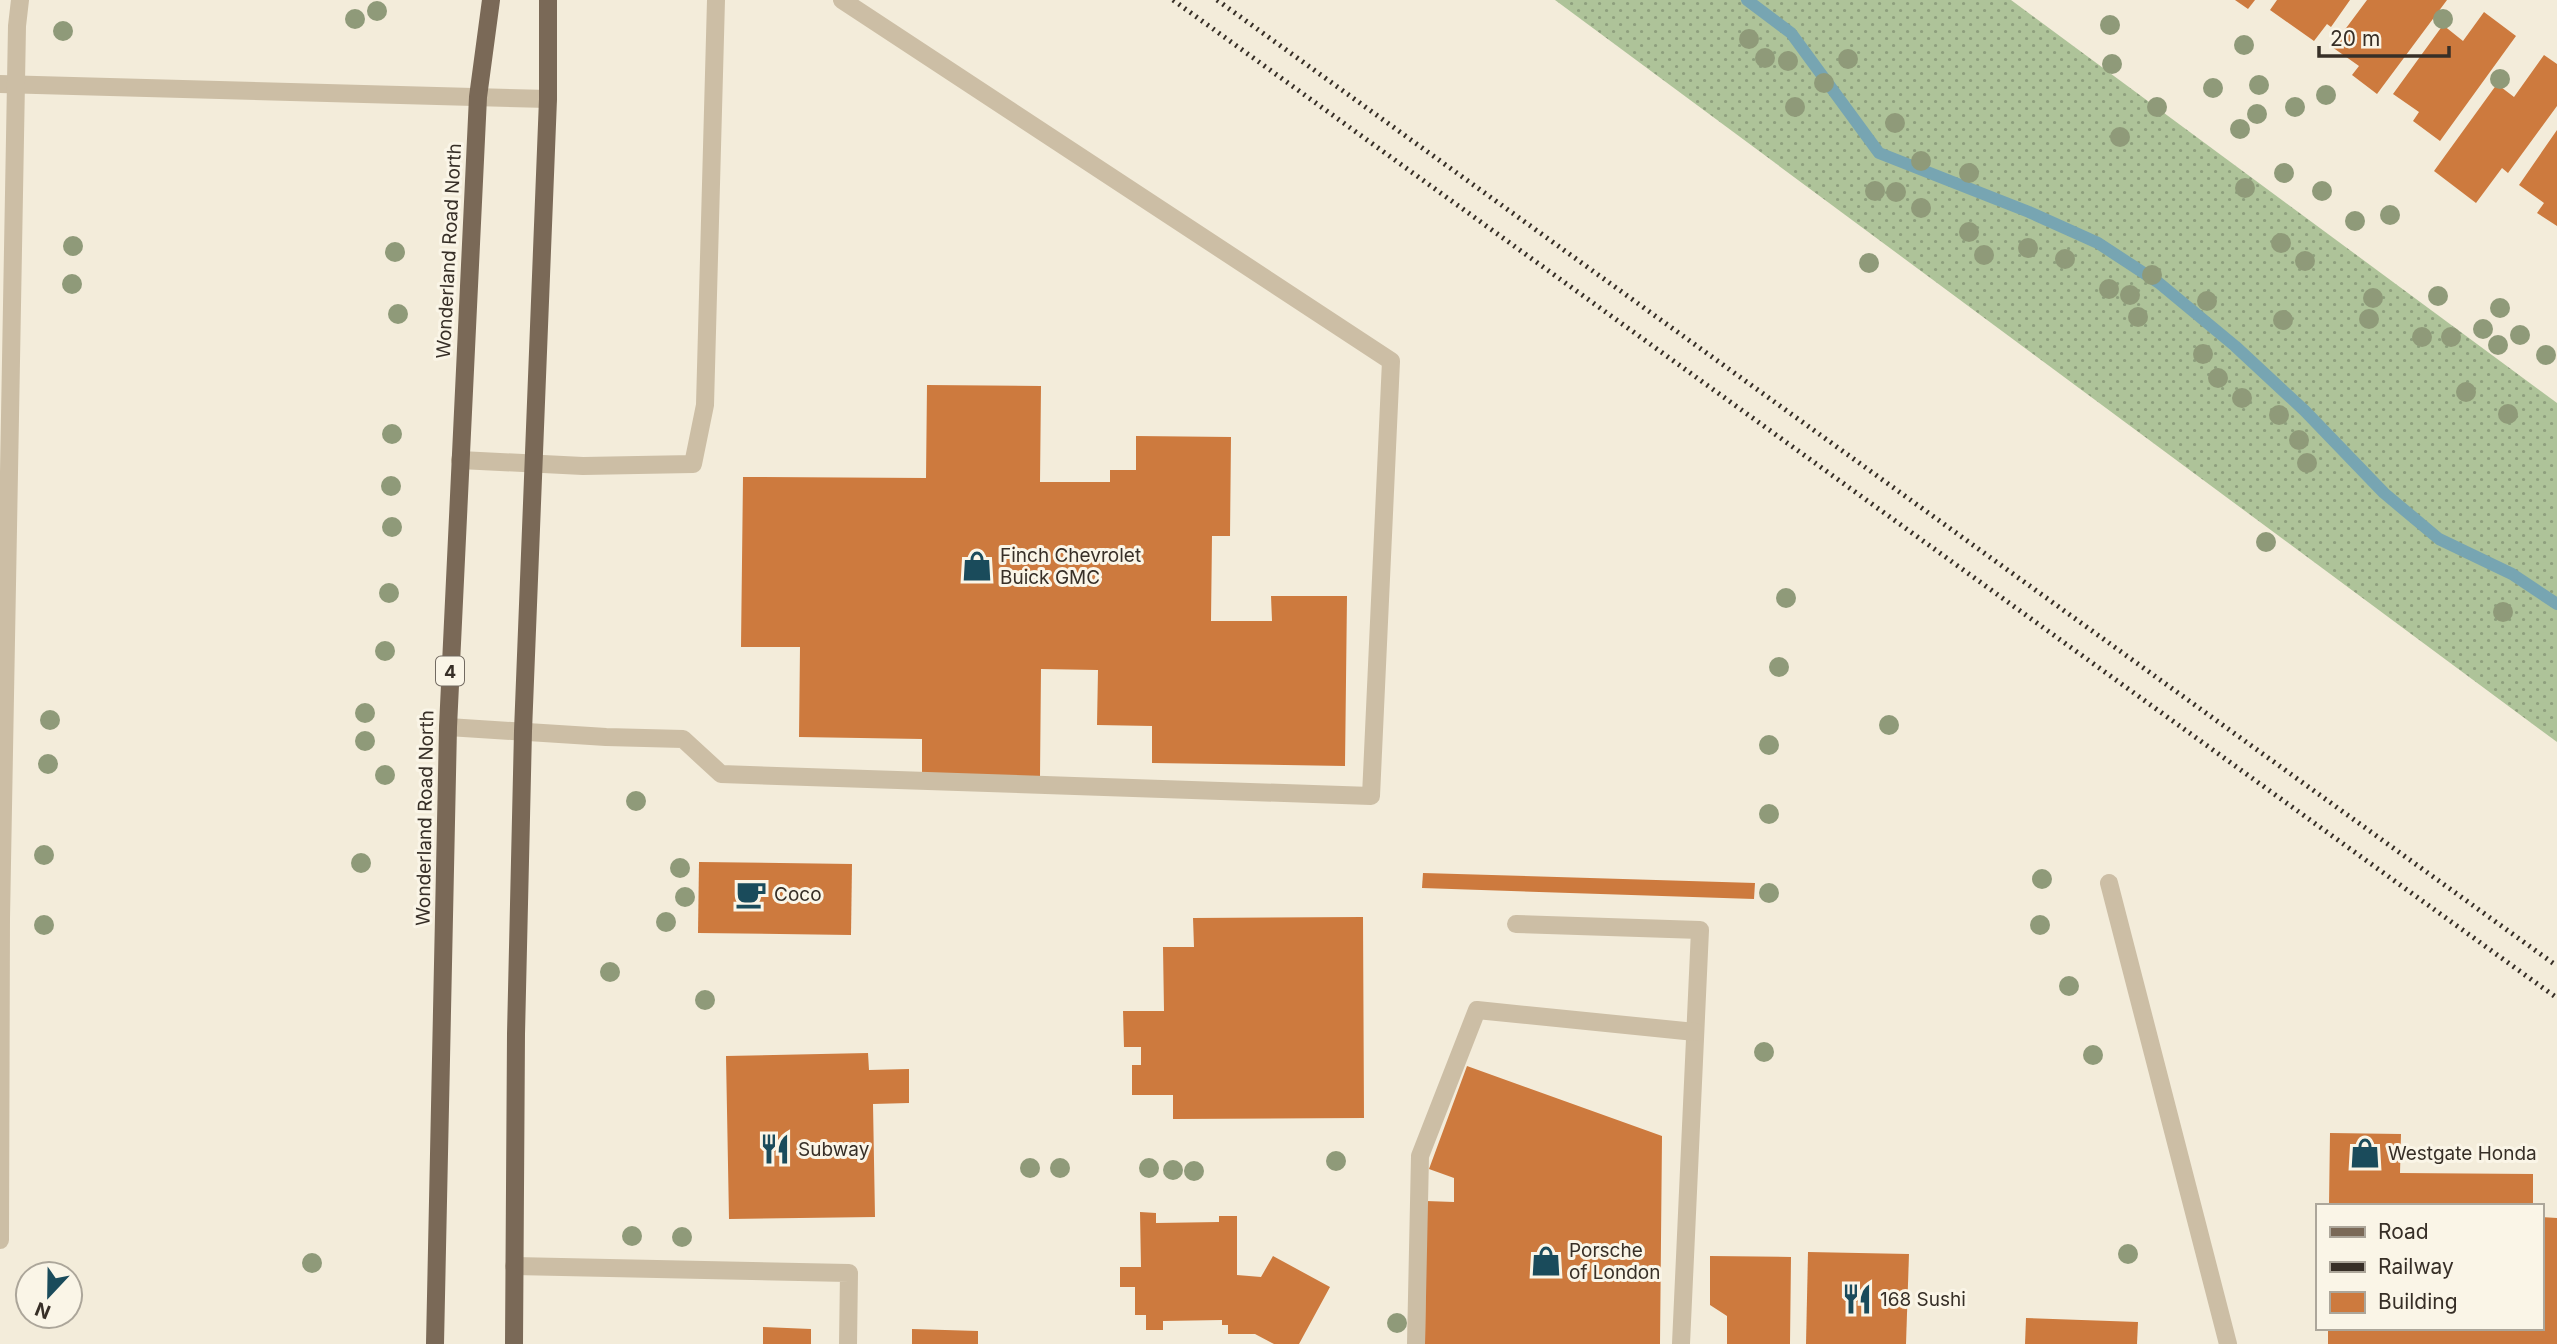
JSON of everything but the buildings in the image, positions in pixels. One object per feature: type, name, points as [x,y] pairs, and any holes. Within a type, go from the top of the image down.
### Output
[{"type":"main road","name":"Wonderland Road North","points":[[435,1344],[448,727],[478,97],[491,0]]},
{"type":"main road","points":[[514,1344],[523,731],[548,99],[548,0]]},
{"type":"lane","points":[[0,1240],[0,919],[9,84],[20,0]]},
{"type":"lane","points":[[460,460],[534,465],[693,464],[705,405],[716,0]]},
{"type":"lane","points":[[448,727],[683,739],[721,774],[1371,796],[1391,361],[842,0]]},
{"type":"lane","points":[[9,84],[548,99]]},
{"type":"lane","points":[[2109,883],[2228,1344]]},
{"type":"lane","points":[[1516,924],[1700,930],[1681,1344]]},
{"type":"lane","points":[[1416,1344],[1420,1156],[1478,1010],[1695,1032]]},
{"type":"lane","points":[[514,1266],[849,1273],[848,1344]]},
{"type":"green space","points":[[1555,0],[2011,0],[2557,403],[2557,742]]},
{"type":"waterway","points":[[1747,0],[1791,33],[1879,153],[2029,212],[2098,243],[2159,283],[2235,346],[2305,411],[2384,493],[2439,539],[2512,574],[2557,604]]},
{"type":"railway","points":[[1173,0],[2557,998]]},
{"type":"railway","points":[[1217,0],[2557,966]]},
{"type":"place","name":"Finch Chevrolet Buick GMC","points":[[977,566]]},
{"type":"place","name":"Coco","points":[[751,894]]},
{"type":"place","name":"Subway","points":[[775,1149]]},
{"type":"place","name":"Westgate Honda","points":[[2365,1153]]},
{"type":"place","name":"Porsche of London","points":[[1546,1261]]},
{"type":"place","name":"168 Sushi","points":[[1857,1299]]}]
